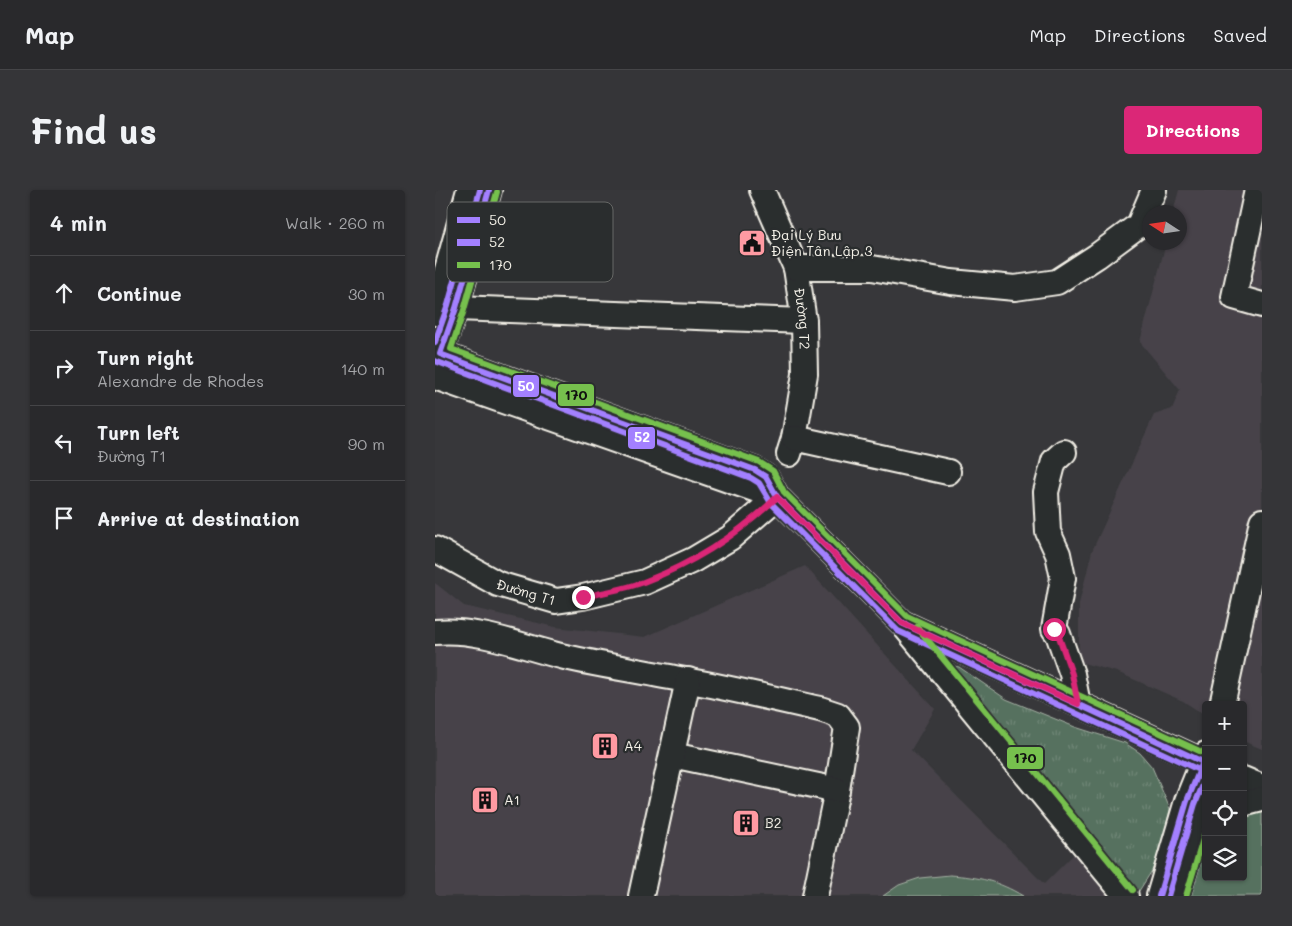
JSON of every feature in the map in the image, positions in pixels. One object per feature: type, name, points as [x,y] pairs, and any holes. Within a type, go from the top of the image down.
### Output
[{"type":"street","points":[[485,202],[489,190]]},
{"type":"street","name":"Đường T2","points":[[762,190],[796,268],[804,321],[805,374],[791,446],[948,472]]},
{"type":"street","points":[[796,268],[872,268],[951,282],[1015,288],[1057,282],[1139,225],[1153,190]]},
{"type":"street","points":[[1257,190],[1234,296],[1262,305]]},
{"type":"street","points":[[451,282],[437,358],[755,470],[766,477],[777,497],[902,623],[1126,896]]},
{"type":"street","points":[[445,310],[455,282]]},
{"type":"street","points":[[445,310],[804,321]]},
{"type":"street","points":[[435,377],[777,497]]},
{"type":"street","points":[[1064,452],[1054,461],[1046,492],[1047,516],[1048,532],[1058,554],[1063,578],[1054,629],[1058,634],[1072,674],[1078,704]]},
{"type":"street","name":"Đường T1","points":[[435,548],[498,584],[556,601],[583,597],[645,582],[693,560],[729,538],[777,497]]},
{"type":"street","points":[[1223,701],[1262,522]]},
{"type":"street","points":[[902,623],[1202,759]]},
{"type":"street","points":[[435,632],[450,630],[474,633],[564,656],[688,680],[820,709],[838,715],[847,727],[837,790],[815,896]]},
{"type":"street","points":[[641,896],[688,680]]},
{"type":"street","points":[[671,755],[837,790]]},
{"type":"street","points":[[1159,896],[1187,801],[1202,767]]},
{"type":"street","points":[[1247,781],[1262,787]]},
{"type":"street","points":[[1177,896],[1201,830],[1203,791]]},
{"type":"street","points":[[1247,803],[1262,799]]},
{"type":"shaded area","points":[[1179,190],[1262,190],[1262,749],[1247,743],[1247,701],[1202,701],[1202,713],[1183,701],[1117,672],[1079,662],[1079,604],[1092,551],[1154,415],[1172,409],[1180,390],[1140,342],[1164,250],[1187,250],[1187,205],[1175,205]]},
{"type":"shaded area","points":[[805,566],[935,709],[911,750],[1044,884],[1075,853],[1110,896],[435,896],[435,583],[464,606],[555,627],[645,637]]},
{"type":"green space","points":[[945,664],[959,667],[1006,699],[1075,727],[1125,743],[1140,753],[1152,767],[1170,809],[1164,837],[1153,869],[1139,891],[1128,894]]},
{"type":"green space","points":[[1262,807],[1262,896],[1183,896],[1202,847],[1202,881],[1247,881],[1247,813]]},
{"type":"green space","points":[[950,875],[988,881],[1023,896],[883,896],[899,885],[920,878]]},
{"type":"transit line","name":"52","points":[[477,202],[480,190]]},
{"type":"transit line","name":"50","points":[[486,202],[489,190]]},
{"type":"transit line","name":"170","points":[[494,202],[497,192]]},
{"type":"transit line","name":"52","points":[[435,342],[454,282]]},
{"type":"transit line","name":"50","points":[[463,282],[440,354],[755,470],[766,477],[777,497],[902,623],[1202,762]]},
{"type":"transit line","name":"170","points":[[472,282],[451,349],[759,462],[773,471],[784,492],[907,616],[1202,752]]},
{"type":"transit line","name":"52","points":[[435,361],[751,478],[759,483],[771,503],[898,631],[1199,770]]},
{"type":"transit line","name":"170","points":[[917,627],[1133,890]]},
{"type":"transit line","name":"50","points":[[1159,896],[1187,801],[1202,764]]},
{"type":"transit line","name":"52","points":[[1168,896],[1195,804],[1202,787]]},
{"type":"transit line","name":"170","points":[[1186,896],[1204,836]]},
{"type":"place","name":"Đại Lý Bưu Điện Tân Lập 3","points":[[752,243]]},
{"type":"place","name":"A4","points":[[605,746]]},
{"type":"place","name":"A1","points":[[485,800]]},
{"type":"place","name":"B2","points":[[746,823]]},
{"type":"route","points":[[583,597],[645,582],[693,560],[729,538],[777,497],[902,623],[1078,704],[1072,674],[1058,634],[1054,629]]}]
